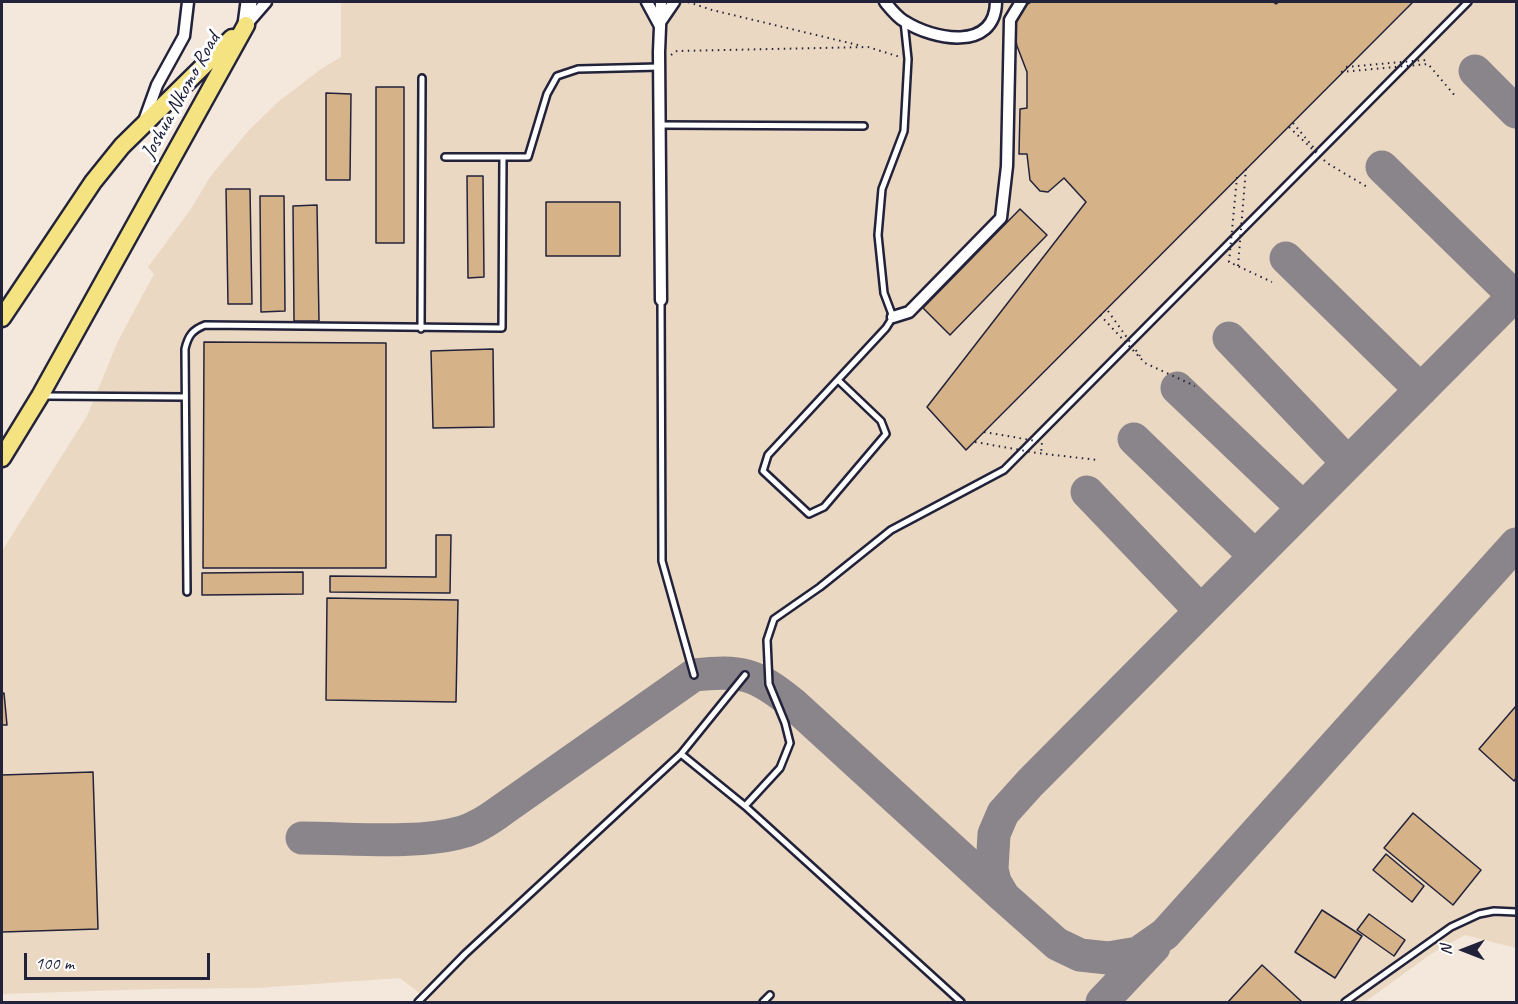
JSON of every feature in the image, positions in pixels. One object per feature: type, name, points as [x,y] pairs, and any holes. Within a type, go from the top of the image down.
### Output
[{"type":"main road","points":[[246,25],[249,2]]},
{"type":"main road","name":"Joshua Nkomo Road","points":[[2,318],[93,182],[122,146],[246,25]]},
{"type":"main road","name":"Joshua Nkomo Road","points":[[2,458],[40,396],[246,25]]},
{"type":"street","points":[[143,124],[157,85],[184,36],[188,2]]},
{"type":"street","points":[[246,25],[266,2]]},
{"type":"street","points":[[647,2],[660,24]]},
{"type":"street","points":[[661,2],[659,67],[661,300]]},
{"type":"street","points":[[660,24],[674,2]]},
{"type":"street","points":[[885,2],[904,21],[950,37],[971,37],[980,33],[993,19],[996,2]]},
{"type":"street","points":[[893,317],[909,312],[1001,218],[1007,166],[1010,20],[1021,2]]},
{"type":"lane","points":[[745,806],[780,768],[790,743],[785,723],[769,684],[767,640],[774,619],[820,587],[891,530],[1004,470],[1468,2]]},
{"type":"lane","points":[[838,380],[881,421],[886,434],[825,507],[809,514],[763,471],[768,454],[886,328],[893,317],[884,293],[878,235],[882,189],[904,131],[908,59],[904,21]]},
{"type":"lane","points":[[445,157],[528,158],[547,94],[557,76],[578,69],[659,67]]},
{"type":"lane","points":[[421,329],[422,78]]},
{"type":"lane","points":[[660,125],[864,126]]},
{"type":"lane","points":[[187,592],[185,349],[188,336],[196,328],[205,325],[421,329],[502,328],[503,157]]},
{"type":"lane","points":[[661,300],[662,561],[694,675]]},
{"type":"lane","points":[[40,396],[185,396]]},
{"type":"lane","points":[[418,1002],[473,946],[681,754],[745,675]]},
{"type":"lane","points":[[681,754],[745,806],[961,1002]]},
{"type":"lane","points":[[1345,1002],[1451,927],[1479,914],[1494,911],[1516,912]]},
{"type":"lane","points":[[763,1002],[770,995]]},
{"type":"path","points":[[688,2],[908,59]]},
{"type":"path","points":[[659,67],[666,58],[677,51],[868,47]]},
{"type":"path","points":[[1346,67],[1424,60],[1455,97]]},
{"type":"path","points":[[1341,72],[1428,64]]},
{"type":"path","points":[[1293,123],[1327,163]]},
{"type":"path","points":[[1289,127],[1327,163],[1369,188]]},
{"type":"path","points":[[1238,266],[1246,168]]},
{"type":"path","points":[[1238,177],[1229,262],[1272,282]]},
{"type":"path","points":[[1108,311],[1145,363]]},
{"type":"path","points":[[1100,315],[1145,363],[1196,386]]},
{"type":"path","points":[[984,432],[1042,442],[1041,454]]},
{"type":"path","points":[[975,442],[1041,454],[1098,460]]},
{"type":"shaded area","points":[[341,2],[1516,2],[1516,948],[1465,935],[1431,954],[1365,1002],[431,1002],[400,978],[257,988],[2,994],[2,551],[87,416],[118,341],[154,274],[148,267],[191,209],[210,177],[249,130],[278,102],[321,69],[341,57]]},
{"type":"building","points":[[1031,2],[1273,2],[1276,4],[1279,2],[1413,2],[966,450],[927,407],[1086,202],[1064,178],[1048,192],[1040,191],[1030,180],[1027,154],[1019,154],[1020,109],[1027,108],[1027,72],[1014,31],[1018,15]]},
{"type":"building","points":[[376,87],[404,87],[404,243],[376,243]]},
{"type":"building","points":[[326,93],[351,94],[350,180],[326,180]]},
{"type":"building","points":[[467,176],[483,176],[484,277],[468,278]]},
{"type":"building","points":[[226,189],[250,189],[252,304],[228,304]]},
{"type":"building","points":[[260,196],[284,196],[285,311],[261,312]]},
{"type":"building","points":[[546,202],[620,202],[620,256],[546,256]]},
{"type":"building","points":[[317,205],[319,321],[294,321],[293,206]]},
{"type":"building","points":[[1020,209],[1047,235],[950,335],[923,308]]},
{"type":"building","points":[[204,342],[386,343],[386,568],[203,568]]},
{"type":"building","points":[[493,349],[494,427],[433,428],[431,351]]},
{"type":"building","points":[[436,535],[451,535],[450,593],[330,592],[330,576],[436,577]]},
{"type":"building","points":[[303,572],[303,594],[202,595],[202,573]]},
{"type":"building","points":[[327,598],[458,600],[456,702],[326,700]]},
{"type":"building","points":[[4,693],[7,725],[2,725],[2,694]]},
{"type":"building","points":[[1516,706],[1516,778],[1514,781],[1479,749]]},
{"type":"building","points":[[93,772],[98,929],[2,932],[2,775]]},
{"type":"building","points":[[1413,813],[1481,870],[1453,905],[1384,848]]},
{"type":"building","points":[[1386,854],[1424,886],[1412,902],[1373,870]]},
{"type":"building","points":[[1322,910],[1362,936],[1335,978],[1295,952]]},
{"type":"building","points":[[1369,914],[1405,940],[1394,956],[1357,930]]},
{"type":"building","points":[[1262,965],[1301,1001],[1228,1002]]},
{"type":"taxiway","points":[[1475,71],[1516,112]]},
{"type":"taxiway","points":[[1382,167],[1514,296]]},
{"type":"taxiway","points":[[1286,258],[1421,390]]},
{"type":"taxiway","points":[[1516,294],[1030,783],[1003,813],[994,834],[992,869],[995,882],[1004,897],[1057,944],[1080,955],[1108,958],[1138,953],[1165,934],[1516,544]]},
{"type":"taxiway","points":[[1229,338],[1348,463]]},
{"type":"taxiway","points":[[1177,388],[1303,508]]},
{"type":"taxiway","points":[[1134,439],[1255,556]]},
{"type":"taxiway","points":[[1087,492],[1201,611]]},
{"type":"taxiway","points":[[302,838],[404,840],[444,836],[468,830],[493,817],[694,675],[724,673],[747,676],[757,680],[768,685],[792,703],[1003,896]]},
{"type":"taxiway","points":[[1102,1002],[1154,947]]}]
